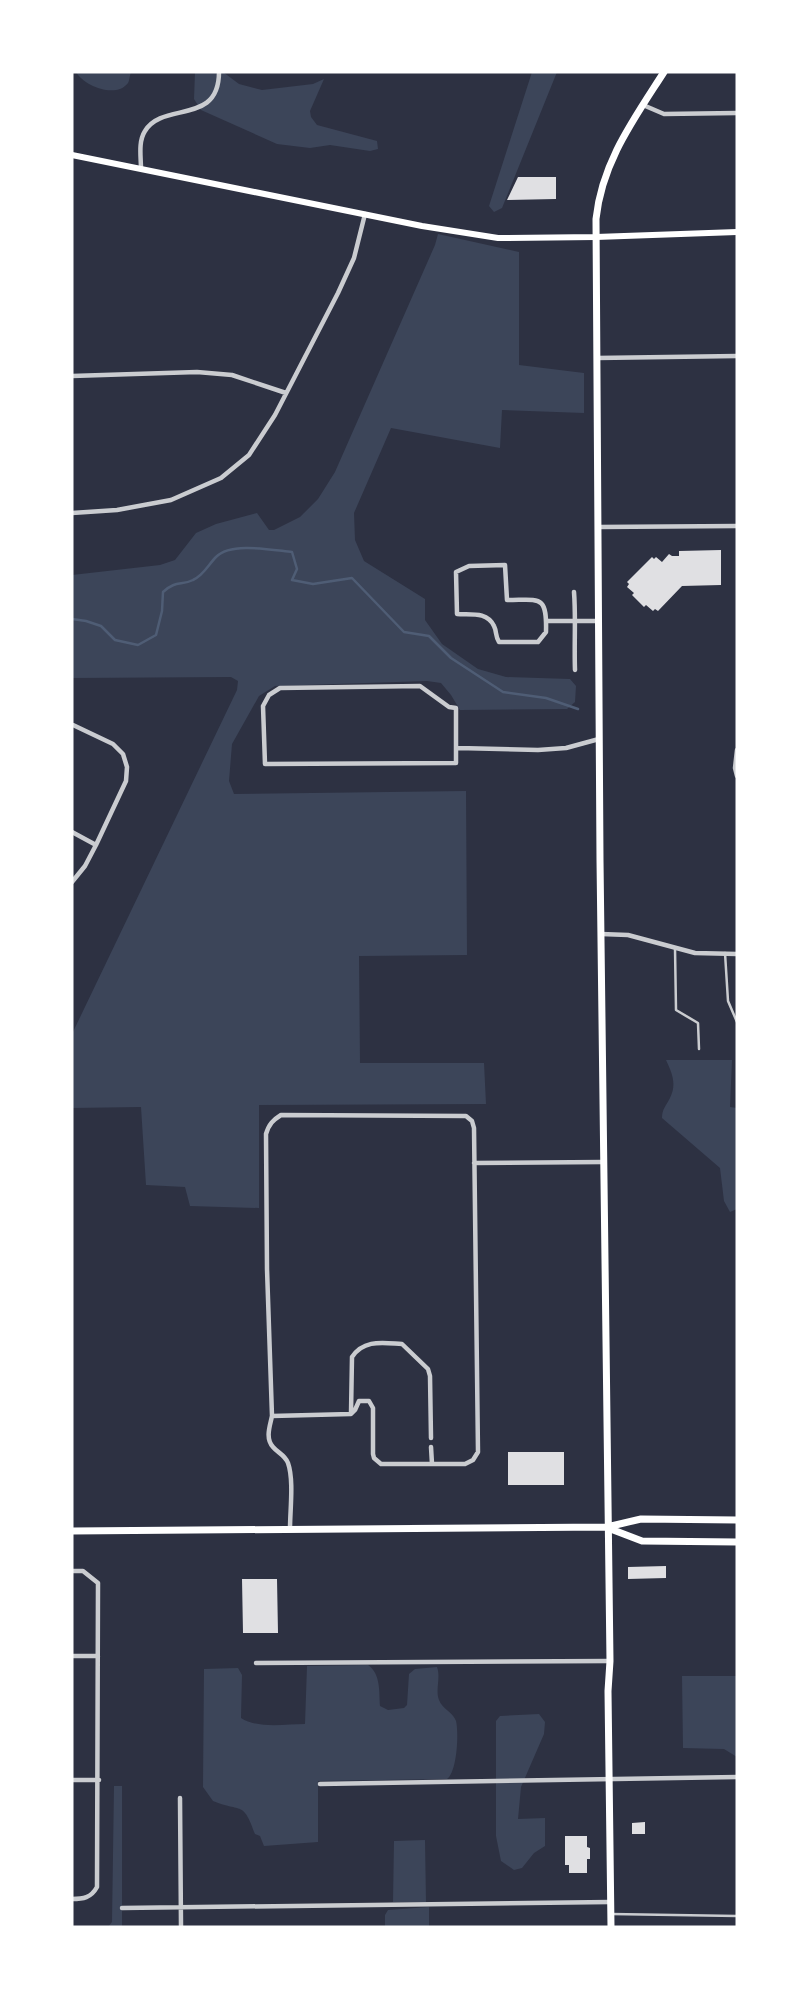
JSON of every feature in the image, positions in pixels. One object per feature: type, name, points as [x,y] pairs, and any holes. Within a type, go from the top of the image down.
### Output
[{"type":"main road","points":[[611,1927],[596,237],[599,196],[604,177],[616,150],[664,72]]},
{"type":"main road","points":[[72,155],[453,232],[498,238],[737,232]]},
{"type":"main road","points":[[72,1531],[607,1527],[641,1519],[737,1520]]},
{"type":"main road","points":[[607,1527],[642,1541],[737,1542]]},
{"type":"street","points":[[141,169],[141,143],[150,125],[204,105],[215,93],[219,72]]},
{"type":"street","points":[[643,105],[664,114],[737,113]]},
{"type":"street","points":[[72,513],[117,510],[170,500],[221,478],[249,455],[275,415],[344,281],[354,258],[365,214]]},
{"type":"street","points":[[597,358],[737,356]]},
{"type":"street","points":[[72,376],[197,372],[232,375],[286,393]]},
{"type":"street","points":[[598,527],[737,526]]},
{"type":"street","points":[[505,565],[507,600],[537,600],[542,603],[546,621],[546,632],[538,642],[499,642],[495,628],[487,617],[457,614],[456,572],[469,566],[505,565]]},
{"type":"street","points":[[574,592],[575,670]]},
{"type":"street","points":[[546,621],[598,621]]},
{"type":"street","points":[[420,686],[449,707],[456,708],[457,748],[456,763],[265,764],[263,706],[269,695],[279,688],[420,686]]},
{"type":"street","points":[[72,882],[85,866],[96,845],[126,781],[127,767],[122,754],[113,744],[73,725]]},
{"type":"street","points":[[457,748],[538,750],[566,748],[599,739]]},
{"type":"street","points":[[737,750],[737,776]]},
{"type":"street","points":[[72,832],[96,845]]},
{"type":"street","points":[[601,934],[628,935],[695,953],[737,954]]},
{"type":"street","points":[[272,1416],[351,1414],[359,1401],[369,1401],[372,1404],[373,1454],[377,1462],[465,1464],[473,1460],[478,1452],[474,1128],[472,1121],[466,1116],[281,1115],[269,1126],[266,1134],[267,1269],[272,1416],[268,1436],[273,1447],[281,1452],[287,1462],[290,1476],[290,1529]]},
{"type":"street","points":[[474,1163],[604,1162]]},
{"type":"street","points":[[351,1414],[352,1357],[356,1350],[368,1344],[402,1344],[428,1368],[431,1438]]},
{"type":"street","points":[[431,1447],[432,1464]]},
{"type":"street","points":[[72,1571],[83,1571],[98,1583],[99,1780],[97,1887],[93,1894],[83,1899],[72,1899]]},
{"type":"street","points":[[72,1656],[98,1656]]},
{"type":"street","points":[[256,1663],[610,1661]]},
{"type":"street","points":[[320,1784],[737,1777]]},
{"type":"street","points":[[72,1780],[99,1780]]},
{"type":"street","points":[[180,1798],[181,1927]]},
{"type":"street","points":[[122,1908],[611,1902]]},
{"type":"lane","points":[[675,948],[676,1010],[698,1023],[699,1049]]},
{"type":"lane","points":[[725,953],[728,1001],[737,1022]]},
{"type":"lane","points":[[611,1914],[737,1916]]},
{"type":"shaded area","points":[[76,72],[131,72],[123,88],[108,90],[93,86]]},
{"type":"shaded area","points":[[195,72],[223,72],[239,84],[262,90],[313,84],[324,79],[310,111],[317,125],[377,141],[378,149],[370,151],[330,145],[310,148],[277,144],[201,110],[194,99]]},
{"type":"shaded area","points":[[532,72],[557,72],[502,208],[494,212],[489,206]]},
{"type":"shaded area","points":[[438,234],[519,252],[519,365],[584,373],[584,413],[502,410],[500,448],[391,428],[354,513],[355,540],[364,561],[425,599],[425,620],[442,644],[478,669],[506,677],[570,679],[576,686],[575,702],[567,709],[460,710],[441,683],[427,681],[275,686],[259,696],[232,744],[229,781],[234,794],[466,791],[467,955],[359,956],[360,1063],[484,1063],[486,1104],[259,1105],[259,1208],[190,1206],[185,1187],[146,1185],[141,1107],[72,1108],[72,1034],[237,690],[238,681],[231,677],[72,678],[72,575],[160,565],[175,560],[196,533],[216,524],[257,513],[269,530],[300,517],[318,499],[335,472]]},
{"type":"shaded area","points":[[666,1060],[732,1060],[730,1107],[737,1108],[737,1209],[730,1212],[724,1201],[720,1168],[662,1118],[673,1088],[672,1074]]},
{"type":"shaded area","points":[[368,1665],[377,1678],[380,1706],[388,1710],[404,1708],[407,1705],[409,1674],[415,1669],[437,1667],[439,1700],[455,1718],[457,1727],[456,1752],[450,1775],[447,1779],[318,1781],[318,1842],[264,1846],[244,1812],[213,1801],[203,1787],[204,1669],[238,1668],[242,1675],[241,1718],[255,1724],[281,1725],[305,1724],[307,1666]]},
{"type":"shaded area","points":[[682,1676],[737,1676],[737,1757],[724,1749],[683,1748]]},
{"type":"shaded area","points":[[539,1714],[545,1722],[544,1734],[521,1787],[518,1819],[545,1818],[545,1846],[534,1853],[522,1868],[514,1870],[501,1861],[496,1836],[496,1721],[500,1716]]},
{"type":"shaded area","points":[[114,1786],[122,1786],[122,1927],[108,1927],[112,1922]]},
{"type":"shaded area","points":[[425,1840],[426,1902],[393,1902],[394,1841]]},
{"type":"shaded area","points":[[429,1907],[429,1927],[385,1927],[388,1910]]},
{"type":"building","points":[[518,177],[556,177],[556,199],[507,200]]},
{"type":"building","points":[[721,550],[721,585],[682,586],[658,611],[653,611],[646,605],[644,607],[627,587],[627,582],[652,557],[662,562],[669,554],[679,556],[679,551]]},
{"type":"building","points":[[508,1452],[564,1452],[564,1485],[508,1485]]},
{"type":"building","points":[[666,1566],[666,1578],[628,1579],[628,1567]]},
{"type":"building","points":[[242,1579],[277,1579],[278,1633],[243,1633]]},
{"type":"building","points":[[645,1822],[645,1834],[632,1834],[632,1823]]},
{"type":"building","points":[[565,1836],[587,1836],[590,1859],[587,1859],[587,1873],[569,1873],[569,1865],[565,1865]]},
{"type":"waterway","points":[[72,619],[101,626],[115,640],[138,645],[156,635],[163,592],[171,586],[197,578],[223,552],[241,548],[292,552],[297,569],[292,580],[313,584],[352,578],[404,632],[429,636],[451,658],[503,692],[546,698],[578,709]]}]
